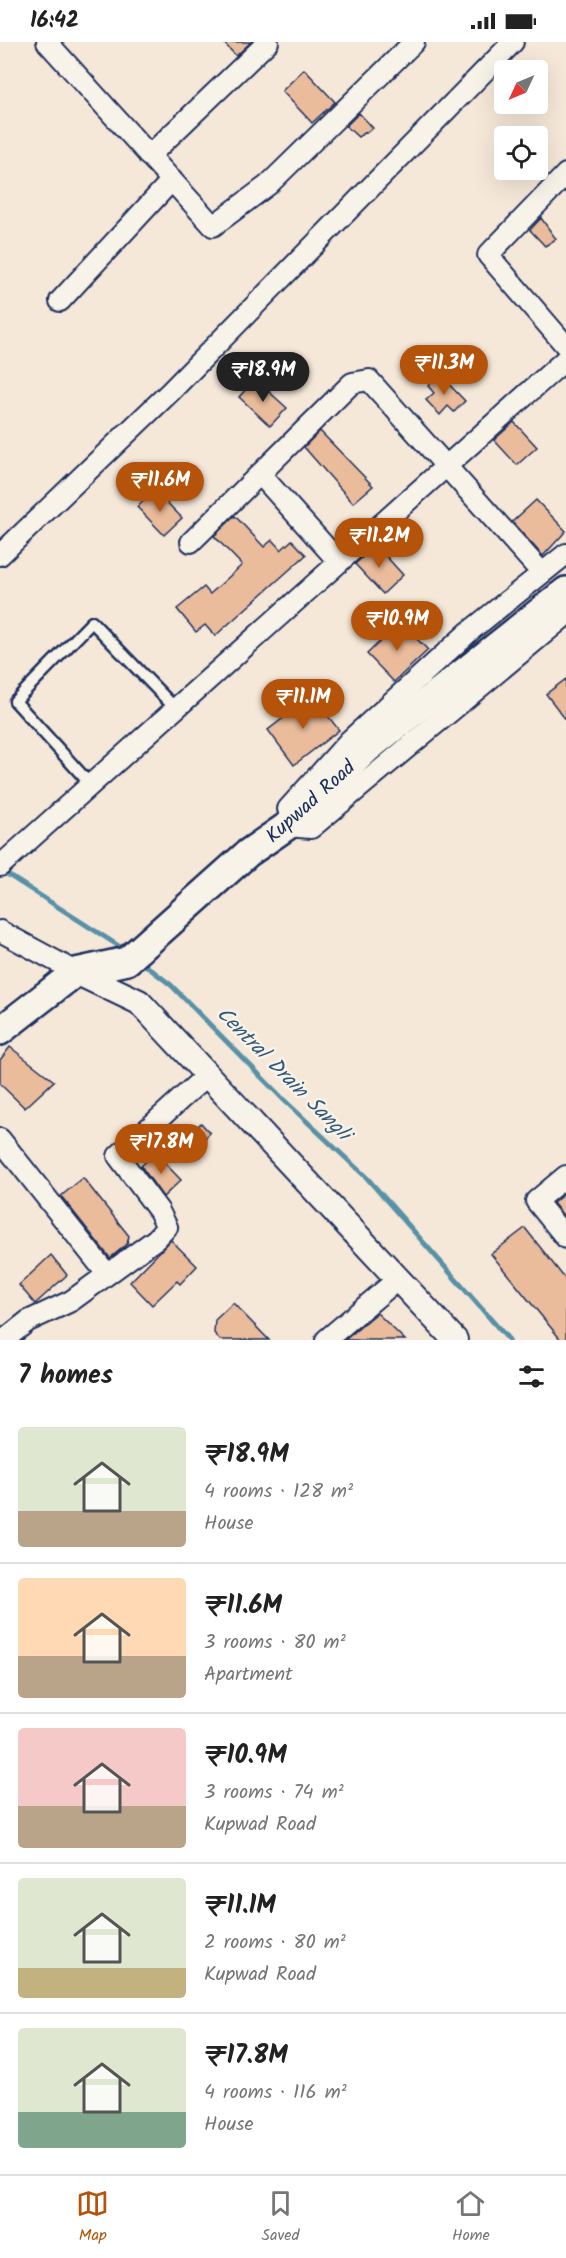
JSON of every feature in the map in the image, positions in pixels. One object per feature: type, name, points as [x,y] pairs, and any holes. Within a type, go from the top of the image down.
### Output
[{"type":"main road","name":"Kupwad Road","points":[[75,972],[127,961],[248,854],[287,826],[367,749],[566,591]]},
{"type":"main road","points":[[0,1031],[75,972]]},
{"type":"street","points":[[47,42],[213,226],[268,185],[414,42]]},
{"type":"street","points":[[150,156],[268,42]]},
{"type":"street","points":[[0,555],[178,383],[513,42]]},
{"type":"street","points":[[566,174],[488,255],[566,345]]},
{"type":"street","points":[[60,301],[172,180]]},
{"type":"street","points":[[0,866],[566,359]]},
{"type":"street","points":[[190,542],[352,383],[369,380],[542,573]]},
{"type":"street","points":[[260,474],[339,562]]},
{"type":"street","points":[[248,854],[349,741],[470,631],[566,554]]},
{"type":"street","points":[[287,826],[311,828],[566,615]]},
{"type":"street","points":[[0,931],[75,972],[139,1002],[455,1340]]},
{"type":"street","points":[[4,1340],[28,1321],[71,1300],[156,1239],[167,1227],[159,1211],[118,1155],[206,1076]]},
{"type":"street","points":[[0,1138],[107,1274]]},
{"type":"street","points":[[566,1176],[536,1201],[566,1238]]},
{"type":"street","points":[[326,1340],[398,1279]]},
{"type":"lane","points":[[91,785],[15,701],[92,622],[176,709]]},
{"type":"building","points":[[223,42],[251,42],[236,56]]},
{"type":"building","points":[[304,69],[335,102],[312,123],[282,91]]},
{"type":"building","points":[[359,113],[373,128],[358,137],[346,126]]},
{"type":"building","points":[[541,218],[556,239],[545,246],[530,230]]},
{"type":"building","points":[[439,374],[465,401],[454,412],[448,406],[440,415],[426,400],[434,393],[428,386]]},
{"type":"building","points":[[255,379],[287,408],[270,426],[239,397]]},
{"type":"building","points":[[514,422],[537,447],[517,465],[494,440]]},
{"type":"building","points":[[320,431],[373,486],[353,503],[304,447]]},
{"type":"building","points":[[155,490],[182,518],[164,535],[137,507]]},
{"type":"building","points":[[536,500],[566,531],[543,556],[512,522]]},
{"type":"building","points":[[235,516],[264,547],[272,540],[281,550],[292,540],[306,555],[215,636],[205,625],[196,632],[177,609],[204,587],[210,594],[242,565],[214,536]]},
{"type":"building","points":[[376,545],[403,575],[383,594],[355,564]]},
{"type":"building","points":[[400,622],[428,650],[394,682],[367,654]]},
{"type":"building","points":[[566,679],[566,720],[546,694]]},
{"type":"building","points":[[312,696],[339,730],[294,765],[268,730]]},
{"type":"building","points":[[10,1047],[54,1081],[25,1108],[0,1084],[0,1060]]},
{"type":"building","points":[[201,1123],[210,1133],[196,1147],[187,1137]]},
{"type":"building","points":[[155,1153],[181,1180],[163,1197],[141,1166]]},
{"type":"building","points":[[83,1178],[129,1236],[127,1244],[110,1258],[61,1196]]},
{"type":"building","points":[[566,1192],[566,1219],[553,1203]]},
{"type":"building","points":[[525,1228],[566,1280],[566,1340],[561,1340],[491,1254]]},
{"type":"building","points":[[171,1240],[197,1266],[180,1284],[177,1281],[152,1305],[130,1282]]},
{"type":"building","points":[[51,1255],[67,1275],[35,1304],[19,1285]]},
{"type":"building","points":[[233,1303],[269,1340],[220,1340],[214,1333],[215,1320]]},
{"type":"building","points":[[377,1313],[405,1340],[345,1340]]},
{"type":"waterway","name":"Central Drain Sangli","points":[[2,871],[125,950]]},
{"type":"waterway","name":"Central Drain Sangli","points":[[140,961],[171,985],[284,1100],[367,1178],[509,1340]]}]
